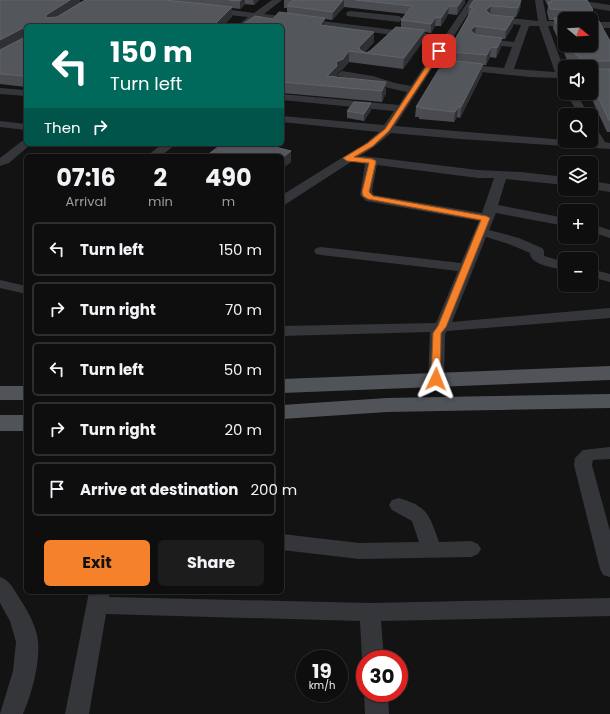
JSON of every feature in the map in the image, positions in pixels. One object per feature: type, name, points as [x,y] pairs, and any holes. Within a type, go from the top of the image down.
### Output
[{"type":"main road","points":[[284,386],[610,373]]},
{"type":"main road","points":[[0,393],[24,393]]},
{"type":"main road","points":[[284,412],[387,406],[610,401]]},
{"type":"main road","points":[[0,424],[24,423]]},
{"type":"street","points":[[244,24],[278,0]]},
{"type":"street","points":[[284,200],[347,158],[370,145],[387,130],[473,0]]},
{"type":"street","points":[[539,0],[543,24],[558,63]]},
{"type":"street","points":[[562,0],[610,8]]},
{"type":"street","points":[[597,0],[610,2]]},
{"type":"street","points":[[203,9],[447,39]]},
{"type":"street","points":[[350,14],[377,14],[399,19]]},
{"type":"street","points":[[368,29],[377,14]]},
{"type":"street","points":[[490,19],[526,23],[558,24]]},
{"type":"street","points":[[508,72],[526,23]]},
{"type":"street","points":[[598,25],[610,25]]},
{"type":"street","points":[[380,43],[391,32]]},
{"type":"street","points":[[475,40],[518,45]]},
{"type":"street","points":[[431,64],[558,77]]},
{"type":"street","points":[[334,83],[349,66]]},
{"type":"street","points":[[342,74],[373,79],[393,86],[414,90]]},
{"type":"street","points":[[0,91],[24,94]]},
{"type":"street","points":[[284,97],[401,108]]},
{"type":"street","points":[[284,119],[387,130],[606,145]]},
{"type":"street","points":[[0,124],[24,127]]},
{"type":"street","points":[[598,136],[606,145]]},
{"type":"street","points":[[0,162],[5,160],[24,145]]},
{"type":"street","points":[[156,154],[166,146]]},
{"type":"street","points":[[347,158],[558,180]]},
{"type":"street","points":[[372,161],[366,192],[366,195],[370,198],[486,219],[558,222]]},
{"type":"street","points":[[436,379],[437,333],[442,327],[486,219],[501,175]]},
{"type":"street","points":[[598,186],[610,188]]},
{"type":"street","points":[[486,219],[514,241],[537,252],[536,257],[539,259],[558,264]]},
{"type":"street","points":[[598,230],[610,234]]},
{"type":"street","points":[[321,251],[465,268]]},
{"type":"street","points":[[598,275],[610,278]]},
{"type":"street","points":[[0,284],[24,288]]},
{"type":"street","points":[[284,331],[442,327],[610,313]]},
{"type":"street","points":[[610,453],[588,454],[584,458],[583,465],[610,569]]},
{"type":"street","points":[[399,505],[414,512],[420,517],[432,550]]},
{"type":"street","points":[[284,542],[359,551],[471,549]]},
{"type":"street","points":[[0,585],[21,620],[27,636],[27,653],[14,708],[10,714]]},
{"type":"street","points":[[77,714],[98,599],[370,612],[610,607]]},
{"type":"street","points":[[370,612],[372,650]]},
{"type":"street","points":[[376,702],[377,714]]},
{"type":"building","points":[[0,0],[70,0],[46,15],[46,18],[57,17],[85,0],[165,0],[232,7],[215,24],[24,24],[24,28],[0,40]]},
{"type":"building","points":[[293,0],[343,0],[333,12],[287,6]]},
{"type":"building","points":[[356,0],[462,0],[458,6],[449,6],[441,18],[436,17],[431,24],[401,20],[412,6]]},
{"type":"building","points":[[474,0],[521,0],[518,8],[491,6],[486,10],[491,15],[514,17],[506,30],[476,26],[470,30],[476,35],[502,38],[497,48],[491,47],[487,55],[452,52],[457,43],[453,43],[473,8],[469,7]]},
{"type":"building","points":[[551,0],[587,0],[593,10],[591,12],[568,12],[568,10],[550,9],[548,2],[552,3]]},
{"type":"building","points":[[279,12],[325,18],[320,25],[374,32],[359,47],[360,50],[366,53],[396,27],[425,30],[404,58],[349,51],[343,59],[336,62],[337,66],[327,76],[386,82],[382,91],[284,82],[284,24],[243,24],[255,16],[273,19]]},
{"type":"building","points":[[554,18],[558,18],[558,26]]},
{"type":"building","points":[[598,19],[610,41],[610,61],[580,60],[578,55],[576,55],[574,52],[598,52]]},
{"type":"building","points":[[24,38],[24,76],[0,74],[0,50]]},
{"type":"building","points":[[447,60],[483,64],[461,107],[458,107],[455,112],[416,107],[439,69],[442,69]]},
{"type":"building","points":[[598,69],[610,69],[609,120],[598,97]]},
{"type":"building","points":[[354,102],[371,103],[364,114],[347,111]]},
{"type":"building","points":[[219,146],[271,146],[291,151],[284,156],[284,154],[209,154]]},
{"type":"route","points":[[436,379],[437,333],[442,327],[486,218],[370,198],[366,195],[366,192],[372,161],[347,158],[370,145],[387,130],[439,51]]}]
